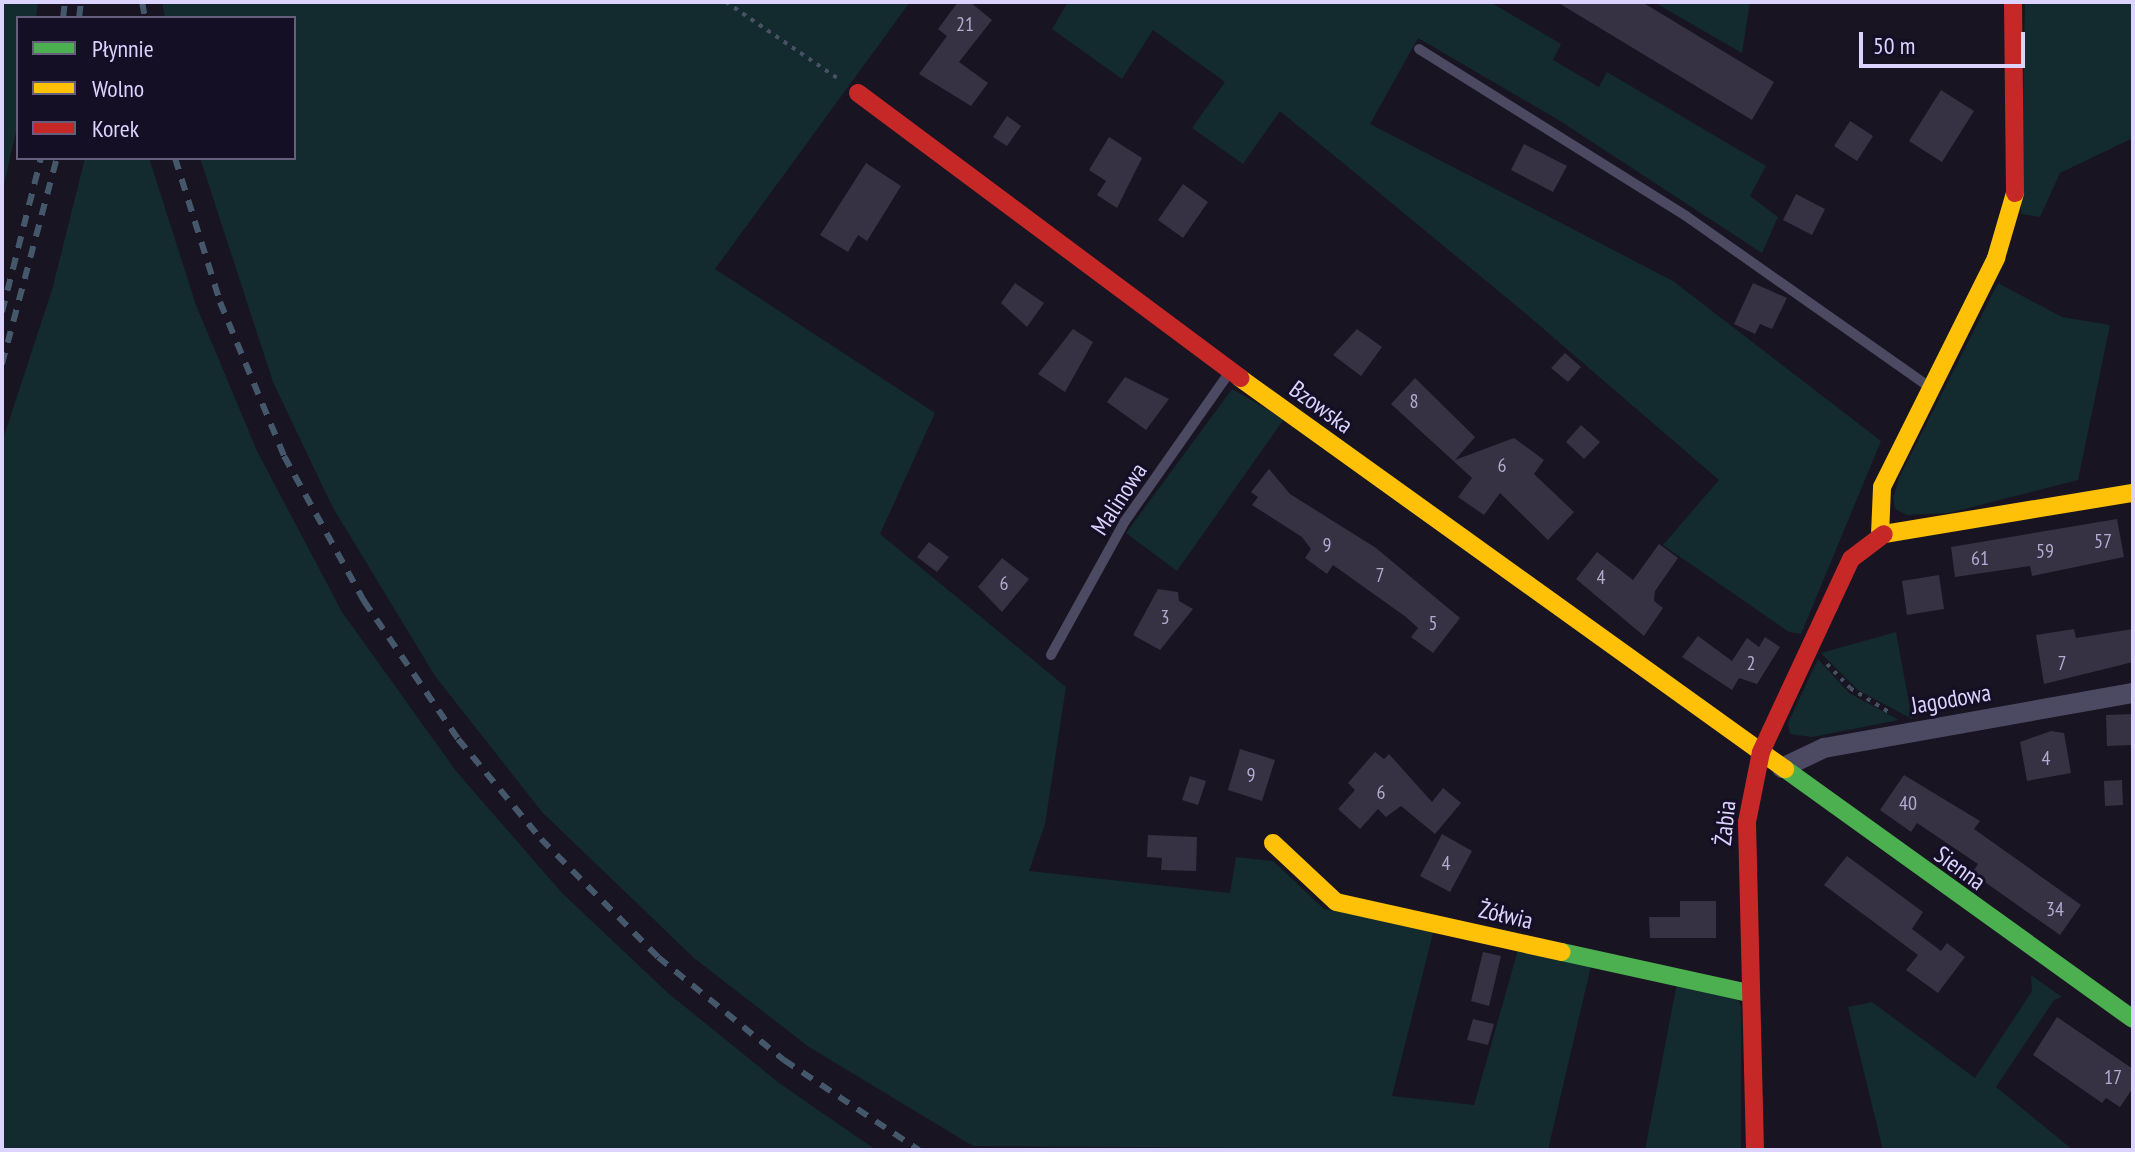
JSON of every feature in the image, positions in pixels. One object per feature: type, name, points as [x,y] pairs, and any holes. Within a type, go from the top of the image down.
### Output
[{"type":"street","points":[[2013,2],[2017,183],[1996,258],[1928,386],[1882,487],[1880,535],[2133,493]]},
{"type":"street","name":"Bzowska","points":[[858,93],[1230,371],[1761,752]]},
{"type":"street","name":"Żabia","points":[[1755,1150],[1745,849],[1761,752],[1851,559],[1880,535]]},
{"type":"street","name":"Jagodowa","points":[[1782,768],[1824,748],[2133,693]]},
{"type":"street","name":"Sienna","points":[[1761,752],[2133,1019]]},
{"type":"street","name":"Żółwia","points":[[1273,843],[1336,902],[1749,993]]},
{"type":"lane","points":[[1419,49],[1686,216],[1928,386]]},
{"type":"lane","name":"Malinowa","points":[[1051,655],[1125,521],[1230,371]]},
{"type":"path","points":[[726,2],[858,93]]},
{"type":"path","points":[[1817,653],[1850,688],[1894,715]]},
{"type":"green space","points":[[2,2],[38,2],[36,16],[16,16],[16,132],[2,193]]},
{"type":"green space","points":[[162,2],[910,2],[715,269],[935,413],[880,534],[1066,687],[1045,824],[1029,871],[1230,893],[1236,857],[1273,861],[1324,909],[1434,929],[1392,1096],[1474,1105],[1518,950],[1591,966],[1548,1150],[973,1146],[809,1047],[694,958],[542,812],[435,676],[332,506],[273,382],[201,160],[296,160],[296,16],[165,16]]},
{"type":"green space","points":[[1068,2],[1490,2],[1561,44],[1553,60],[1599,87],[1607,72],[1766,166],[1750,196],[1778,217],[1762,253],[1557,119],[1418,38],[1370,124],[1673,281],[1881,441],[1801,634],[1789,632],[1663,545],[1719,480],[1525,313],[1280,111],[1243,164],[1192,128],[1225,82],[1153,30],[1122,79],[1052,29]]},
{"type":"green space","points":[[1654,2],[1750,2],[1742,53],[1683,19]]},
{"type":"green space","points":[[2025,2],[2133,2],[2133,138],[2060,173],[2040,217],[2021,214]]},
{"type":"green space","points":[[84,160],[150,160],[196,305],[257,451],[342,612],[456,771],[562,893],[668,993],[779,1083],[876,1150],[2,1150],[2,442],[52,290]]},
{"type":"green space","points":[[1998,283],[2062,317],[2110,325],[2078,480],[1949,513],[1907,515],[1895,509],[1893,498],[1899,478]]},
{"type":"green space","points":[[1232,389],[1284,419],[1177,571],[1126,533]]},
{"type":"green space","points":[[1896,632],[1912,719],[1858,690],[1821,653]]},
{"type":"green space","points":[[1818,659],[1849,693],[1899,720],[1812,737],[1790,734],[1788,723]]},
{"type":"green space","points":[[2031,975],[2062,997],[2054,1000],[1996,1087],[2073,1150],[1883,1150],[1848,1007],[1872,1002],[1975,1078],[2032,991]]},
{"type":"green space","points":[[1677,983],[1737,997],[1741,1007],[1741,1150],[1645,1150]]},
{"type":"building","points":[[958,2],[970,2],[992,20],[959,62],[988,83],[971,106],[919,74],[947,36],[938,29]]},
{"type":"building","points":[[1557,2],[1642,2],[1774,82],[1752,120]]},
{"type":"building","points":[[1941,90],[1974,111],[1942,162],[1909,141]]},
{"type":"building","points":[[1007,116],[1021,126],[1007,146],[993,137]]},
{"type":"building","points":[[1850,121],[1873,136],[1857,161],[1834,146]]},
{"type":"building","points":[[1109,137],[1142,158],[1117,208],[1097,195],[1106,181],[1089,170]]},
{"type":"building","points":[[1524,144],[1567,166],[1553,192],[1511,170]]},
{"type":"building","points":[[866,163],[901,186],[867,241],[858,235],[848,252],[820,235]]},
{"type":"building","points":[[1183,184],[1208,202],[1183,238],[1158,220]]},
{"type":"building","points":[[1796,194],[1825,209],[1812,235],[1783,220]]},
{"type":"building","points":[[1015,283],[1044,303],[1027,327],[1001,303]]},
{"type":"building","points":[[1753,283],[1787,298],[1772,329],[1760,324],[1755,334],[1734,324]]},
{"type":"building","points":[[1073,329],[1093,342],[1065,392],[1038,374]]},
{"type":"building","points":[[1357,329],[1382,347],[1361,376],[1333,355]]},
{"type":"building","points":[[1565,353],[1581,367],[1568,382],[1551,368]]},
{"type":"building","points":[[1125,377],[1169,399],[1146,430],[1107,402]]},
{"type":"building","points":[[1415,378],[1475,437],[1455,460],[1514,438],[1544,460],[1534,474],[1574,512],[1548,540],[1500,493],[1484,515],[1458,497],[1472,478],[1391,404]]},
{"type":"building","points":[[1581,425],[1600,442],[1584,459],[1566,442]]},
{"type":"building","points":[[1269,469],[1290,494],[1376,548],[1460,618],[1433,653],[1411,637],[1418,628],[1406,617],[1333,565],[1327,574],[1305,558],[1311,549],[1302,537],[1252,505],[1258,497],[1251,492]]},
{"type":"building","points":[[2117,519],[2124,557],[2032,576],[2030,566],[1955,577],[1951,547]]},
{"type":"building","points":[[929,542],[949,557],[937,572],[917,557]]},
{"type":"building","points":[[1659,544],[1678,558],[1655,591],[1654,601],[1663,608],[1644,636],[1576,579],[1597,552],[1633,580]]},
{"type":"building","points":[[1002,558],[1029,579],[1002,612],[978,587]]},
{"type":"building","points":[[1939,575],[1944,609],[1907,615],[1902,581]]},
{"type":"building","points":[[1158,589],[1178,592],[1179,601],[1193,609],[1160,650],[1133,635]]},
{"type":"building","points":[[2074,629],[2076,638],[2133,629],[2133,662],[2044,684],[2036,635]]},
{"type":"building","points":[[1698,636],[1732,661],[1747,638],[1759,647],[1765,637],[1780,647],[1757,684],[1739,678],[1732,690],[1682,657]]},
{"type":"building","points":[[2133,714],[2133,745],[2107,746],[2106,715]]},
{"type":"building","points":[[2051,731],[2064,733],[2071,773],[2027,781],[2020,742]]},
{"type":"building","points":[[1240,749],[1275,760],[1262,801],[1228,790]]},
{"type":"building","points":[[1375,752],[1384,759],[1389,754],[1432,802],[1443,788],[1461,803],[1435,834],[1401,806],[1386,817],[1378,809],[1360,829],[1338,809],[1355,790],[1348,783]]},
{"type":"building","points":[[1904,775],[1980,821],[1974,829],[2081,905],[2060,935],[1972,873],[1978,864],[1917,823],[1911,832],[1880,810]]},
{"type":"building","points":[[1190,776],[1206,781],[1198,805],[1182,800]]},
{"type":"building","points":[[2122,780],[2123,805],[2105,806],[2104,781]]},
{"type":"building","points":[[1442,834],[1472,851],[1450,892],[1420,876]]},
{"type":"building","points":[[1148,835],[1197,837],[1196,871],[1161,870],[1162,858],[1147,857]]},
{"type":"building","points":[[1847,856],[1923,912],[1912,929],[1941,951],[1947,943],[1965,957],[1938,993],[1906,970],[1918,955],[1824,885]]},
{"type":"building","points":[[1680,901],[1716,901],[1716,938],[1650,938],[1649,917],[1680,917]]},
{"type":"building","points":[[1483,952],[1501,956],[1489,1006],[1471,1001]]},
{"type":"building","points":[[2057,1017],[2133,1069],[2133,1088],[2120,1107],[2106,1098],[2102,1103],[2033,1055]]},
{"type":"building","points":[[1473,1019],[1494,1024],[1488,1045],[1467,1040]]},
{"type":"railway","points":[[63,16],[65,2]]},
{"type":"railway","points":[[79,16],[81,2]]},
{"type":"railway","points":[[142,2],[145,16]]},
{"type":"railway","points":[[2,312],[40,160]]},
{"type":"railway","points":[[2,364],[56,160]]},
{"type":"railway","points":[[176,160],[220,302],[284,456],[364,601],[458,739],[541,839],[658,957],[784,1060],[919,1150]]},
{"type":"traffic: fast","points":[[1785,769],[2133,1019]]},
{"type":"traffic: fast","points":[[1562,952],[1749,993]]},
{"type":"traffic: slow","points":[[1880,535],[1882,487],[1996,258],[2015,193]]},
{"type":"traffic: slow","points":[[1240,378],[1785,769]]},
{"type":"traffic: slow","points":[[1884,534],[2133,493]]},
{"type":"traffic: slow","points":[[1273,843],[1336,902],[1562,952]]},
{"type":"traffic: jam","points":[[2013,2],[2015,193]]},
{"type":"traffic: jam","points":[[858,93],[1240,378]]},
{"type":"traffic: jam","points":[[1755,1150],[1747,822],[1761,752],[1851,559],[1884,534]]}]
